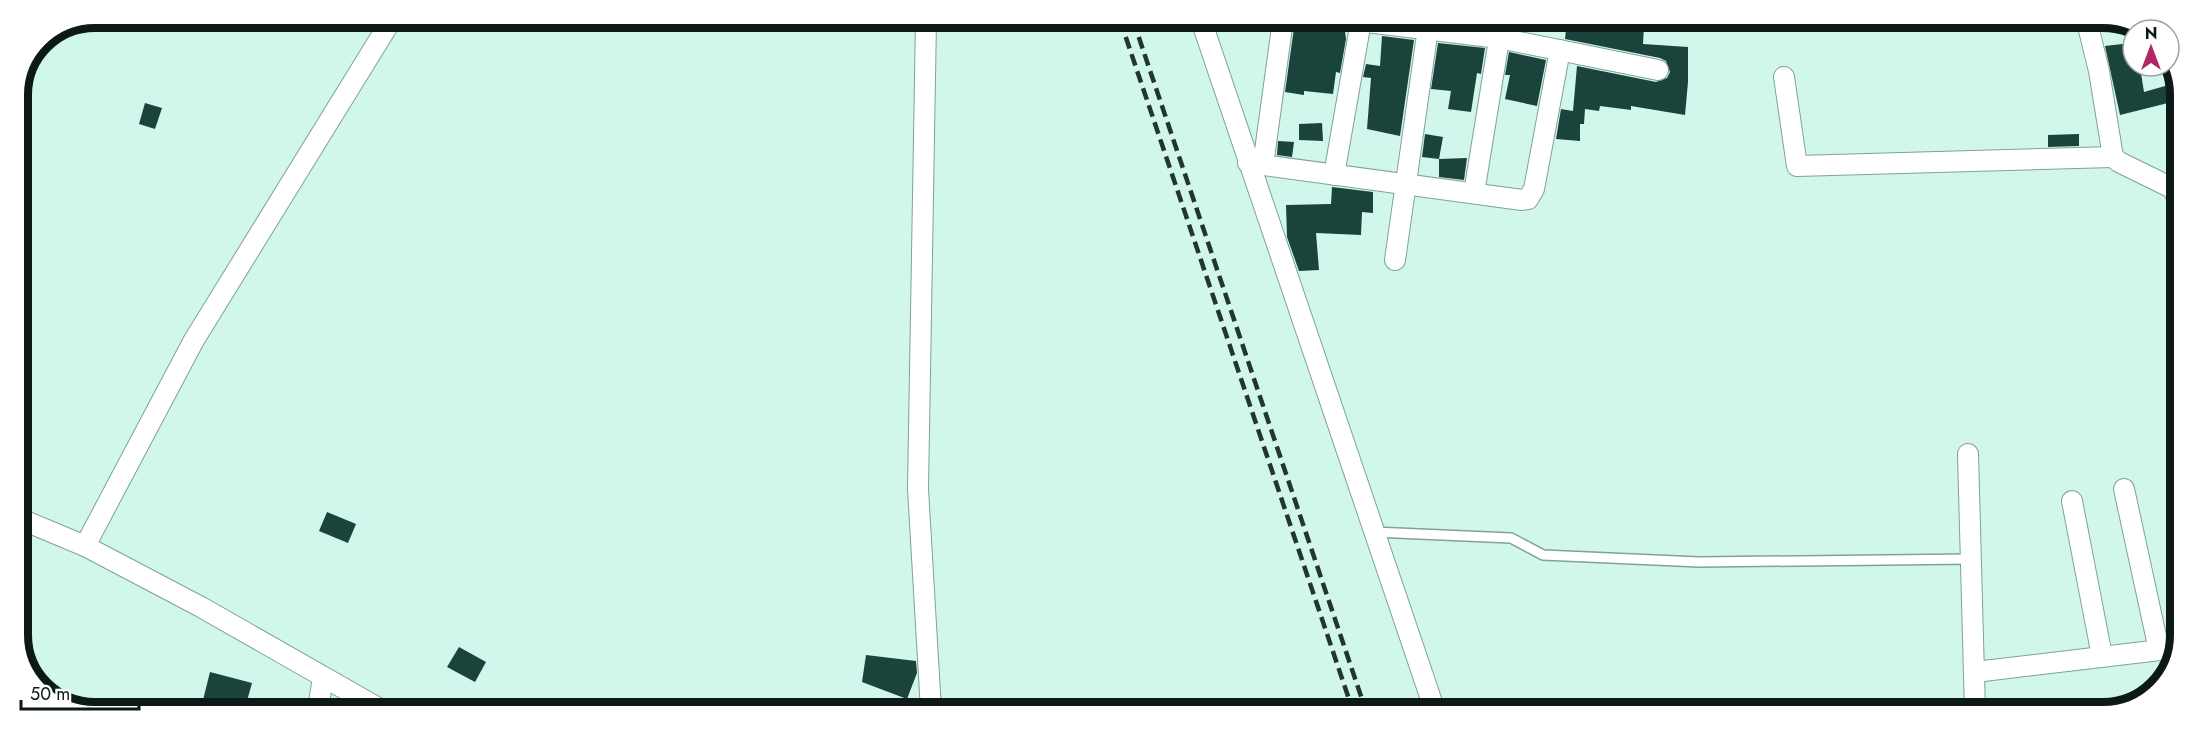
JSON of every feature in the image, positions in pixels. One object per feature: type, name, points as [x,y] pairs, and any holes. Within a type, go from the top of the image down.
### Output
[{"type":"street","points":[[85,546],[194,340],[386,28]]},
{"type":"street","points":[[926,28],[918,489],[931,702]]},
{"type":"street","points":[[1204,28],[1256,164],[1374,532],[1432,702]]},
{"type":"street","points":[[1256,164],[1282,28]]},
{"type":"street","points":[[1334,175],[1356,28]]},
{"type":"street","points":[[1395,260],[1429,28]]},
{"type":"street","points":[[1483,28],[1501,29],[1560,50],[1658,70]]},
{"type":"street","points":[[2088,28],[2100,77],[2113,157],[2170,187]]},
{"type":"street","points":[[1474,193],[1501,29]]},
{"type":"street","points":[[1256,164],[1528,199],[1532,194],[1560,50]]},
{"type":"street","points":[[1784,77],[1797,166],[2113,157]]},
{"type":"street","points":[[1968,454],[1975,702]]},
{"type":"street","points":[[1975,672],[2168,649],[2124,489]]},
{"type":"street","points":[[2072,501],[2102,656]]},
{"type":"street","points":[[29,523],[85,546],[201,607],[367,702]]},
{"type":"street","points":[[319,702],[323,678]]},
{"type":"lane","points":[[1374,532],[1511,538],[1543,555],[1565,556],[1699,562],[1971,559]]},
{"type":"building","points":[[1294,28],[1341,28],[1345,31],[1346,39],[1340,73],[1336,72],[1333,94],[1304,91],[1304,95],[1285,92]]},
{"type":"building","points":[[1566,28],[1644,28],[1643,44],[1688,47],[1685,115],[1631,106],[1631,110],[1600,106],[1599,111],[1585,109],[1584,124],[1580,124],[1580,141],[1556,139],[1561,109],[1573,111],[1577,66],[1656,82],[1667,78],[1670,72],[1666,61],[1660,58],[1565,39]]},
{"type":"building","points":[[1382,36],[1414,40],[1400,136],[1367,129],[1371,78],[1363,77],[1366,64],[1380,66]]},
{"type":"building","points":[[1438,43],[1485,48],[1481,74],[1477,73],[1471,112],[1448,109],[1451,91],[1431,89]]},
{"type":"building","points":[[2121,44],[2121,78],[2142,78],[2144,92],[2169,85],[2170,102],[2120,115],[2105,46]]},
{"type":"building","points":[[1509,52],[1546,60],[1537,106],[1505,99],[1510,75],[1505,75]]},
{"type":"building","points":[[145,103],[162,108],[155,129],[139,124]]},
{"type":"building","points":[[1322,123],[1323,141],[1299,140],[1299,124]]},
{"type":"building","points":[[1425,134],[1443,137],[1439,159],[1422,157]]},
{"type":"building","points":[[2079,134],[2079,146],[2048,147],[2048,135]]},
{"type":"building","points":[[1278,141],[1294,142],[1292,157],[1277,155]]},
{"type":"building","points":[[1467,158],[1464,180],[1439,177],[1439,159]]},
{"type":"building","points":[[1332,187],[1373,192],[1373,213],[1362,212],[1361,235],[1316,233],[1319,270],[1299,271],[1287,237],[1286,205],[1331,204]]},
{"type":"building","points":[[327,512],[356,524],[348,543],[319,531]]},
{"type":"building","points":[[459,647],[486,662],[475,682],[447,667]]},
{"type":"building","points":[[866,655],[916,661],[917,673],[907,699],[862,682]]},
{"type":"building","points":[[210,672],[252,683],[247,702],[202,702]]},
{"type":"railway","points":[[1123,28],[1350,702]]},
{"type":"railway","points":[[1136,28],[1363,702]]}]
